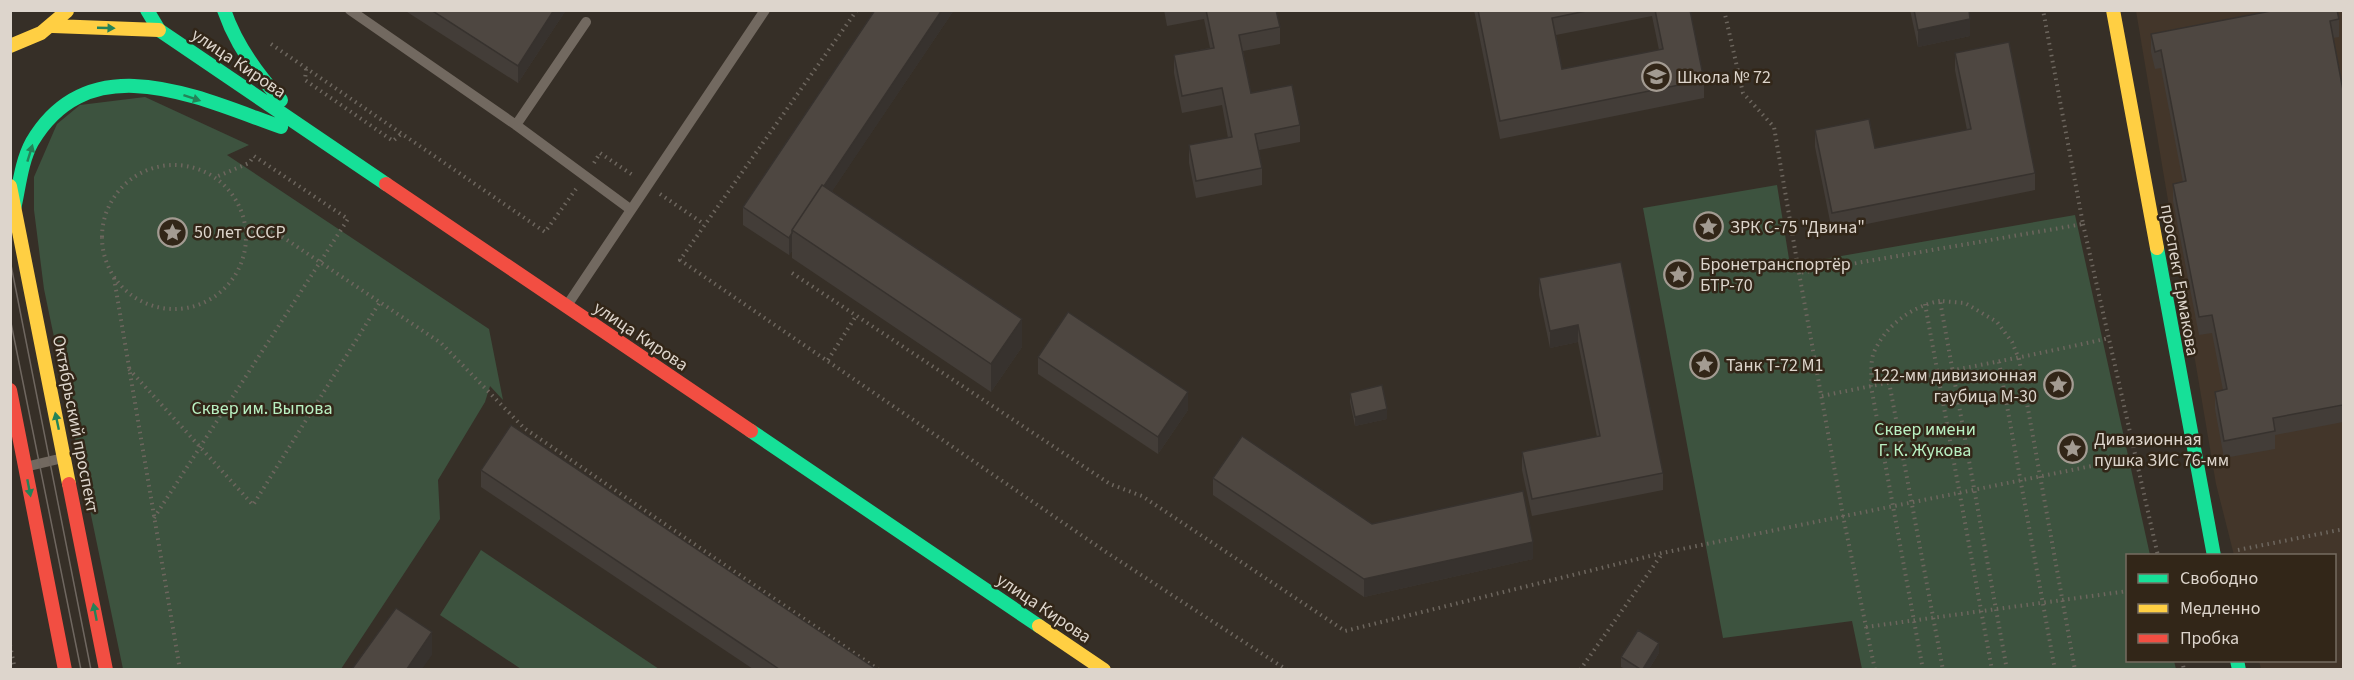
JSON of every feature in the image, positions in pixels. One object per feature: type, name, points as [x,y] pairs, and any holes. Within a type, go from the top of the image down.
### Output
[{"type":"main road","points":[[10,46],[25,42],[52,26],[68,10]]},
{"type":"main road","name":"улица Кирова","points":[[147,10],[159,30],[1104,669]]},
{"type":"main road","points":[[224,10],[230,31],[246,59],[262,80],[316,138]]},
{"type":"main road","name":"проспект Ермакова","points":[[2113,10],[2213,554]]},
{"type":"main road","points":[[52,26],[159,30]]},
{"type":"main road","points":[[10,61],[25,42]]},
{"type":"main road","points":[[14,209],[32,144],[48,119],[64,102],[81,92],[103,86],[127,84],[156,88],[316,138]]},
{"type":"main road","name":"Октябрьский проспект","points":[[10,186],[106,669]]},
{"type":"main road","points":[[10,390],[65,669]]},
{"type":"lane","points":[[350,10],[516,125],[630,209]]},
{"type":"lane","points":[[566,306],[765,10]]},
{"type":"lane","points":[[516,125],[586,22]]},
{"type":"lane","points":[[25,467],[64,458]]},
{"type":"path","points":[[857,10],[680,260],[1106,552],[1287,669]]},
{"type":"path","points":[[1724,10],[1743,93],[1774,127],[1843,516],[1875,669]]},
{"type":"path","points":[[2043,10],[2083,224],[2158,554]]},
{"type":"path","points":[[270,44],[545,232],[600,153],[704,224]]},
{"type":"path","points":[[306,68],[305,80],[348,112],[393,141],[401,134]]},
{"type":"path","points":[[153,518],[348,219],[254,156],[249,163],[216,177]]},
{"type":"path","points":[[114,277],[127,292],[149,305],[166,309],[191,308],[214,297],[233,280],[240,267],[247,231],[234,195],[216,177],[191,166],[166,164],[139,173],[119,189],[109,204],[102,227],[104,254],[114,277],[180,669]]},
{"type":"path","points":[[1799,273],[2083,224]]},
{"type":"path","points":[[247,231],[278,234],[441,343],[524,428],[879,669]]},
{"type":"path","points":[[792,273],[1110,484],[1142,496],[1345,631],[1662,553],[1973,492],[2136,457]]},
{"type":"path","points":[[1940,301],[2007,669]]},
{"type":"path","points":[[1923,669],[1871,386],[1873,353],[1890,328],[1906,313],[1924,304],[1940,301],[1965,303],[1997,322],[2012,342],[2019,359],[2075,669]]},
{"type":"path","points":[[129,369],[253,505],[380,302]]},
{"type":"path","points":[[1924,304],[1992,669]]},
{"type":"path","points":[[828,360],[856,316]]},
{"type":"path","points":[[1822,396],[1952,369],[2019,359],[2110,338]]},
{"type":"path","points":[[1999,362],[2055,669]]},
{"type":"path","points":[[1889,382],[1943,669]]},
{"type":"path","points":[[2218,554],[2343,529]]},
{"type":"path","points":[[1580,669],[1662,553]]},
{"type":"path","points":[[1866,627],[2126,591]]},
{"type":"path","points":[[10,645],[15,669]]},
{"type":"shaded area","points":[[2136,11],[2343,11],[2343,669],[2261,669],[2259,662],[2336,662],[2336,554],[2234,554],[2216,484]]},
{"type":"green space","name":"Сквер им. Выпова","points":[[145,97],[249,145],[227,155],[489,329],[503,400],[490,386],[485,402],[438,480],[440,519],[341,669],[123,669],[44,289],[34,210],[34,177],[57,124],[80,105]]},
{"type":"green space","name":"Сквер имени Г. К. Жукова","points":[[1777,185],[1790,265],[2075,215],[2150,554],[2126,554],[2126,662],[2174,662],[2176,669],[1862,669],[1852,621],[1723,638],[1643,208]]},
{"type":"green space","points":[[481,550],[659,669],[521,669],[440,615]]},
{"type":"building","points":[[431,10],[554,10],[518,66]]},
{"type":"building","points":[[875,10],[942,10],[824,186],[822,185],[789,238],[743,207]]},
{"type":"building","points":[[1206,10],[1276,10],[1280,27],[1239,35],[1251,93],[1292,85],[1300,125],[1255,134],[1262,168],[1196,181],[1189,145],[1232,137],[1222,88],[1182,96],[1174,55],[1214,48]]},
{"type":"building","name":"Школа № 72","points":[[1478,10],[1591,10],[1552,18],[1562,69],[1663,49],[1655,10],[1690,10],[1704,80],[1500,121]]},
{"type":"building","points":[[1914,10],[1969,10],[1970,19],[1918,30]]},
{"type":"building","points":[[2276,10],[2337,10],[2339,19],[2330,21],[2343,90],[2343,405],[2273,418],[2275,431],[2224,441],[2215,392],[2227,389],[2212,315],[2199,317],[2173,184],[2186,181],[2161,50],[2155,52],[2151,34]]},
{"type":"building","points":[[2009,42],[2035,173],[1832,213],[1815,130],[1869,119],[1875,148],[1971,129],[1955,53]]},
{"type":"building","points":[[822,185],[1022,319],[991,364],[792,230]]},
{"type":"building","points":[[1621,262],[1663,473],[1532,499],[1522,452],[1600,436],[1578,325],[1550,331],[1539,278]]},
{"type":"building","points":[[1068,312],[1188,392],[1158,437],[1038,357]]},
{"type":"building","points":[[1382,385],[1387,409],[1355,417],[1350,393]]},
{"type":"building","points":[[511,425],[876,669],[779,669],[481,470]]},
{"type":"building","points":[[1242,436],[1372,524],[1523,491],[1533,542],[1364,579],[1213,478]]},
{"type":"building","points":[[396,608],[432,632],[407,669],[352,669]]},
{"type":"building","points":[[1638,630],[1659,643],[1643,669],[1621,657]]},
{"type":"tram line","points":[[10,260],[91,670]]},
{"type":"tram line","points":[[10,318],[81,670]]},
{"type":"traffic: fast","points":[[147,10],[159,30],[386,184]]},
{"type":"traffic: fast","points":[[224,10],[234,35],[248,58],[281,100]]},
{"type":"traffic: fast","points":[[14,209],[23,166],[32,142],[56,112],[84,94],[115,87],[148,87],[216,103],[281,127]]},
{"type":"traffic: fast","points":[[2157,248],[2214,554]]},
{"type":"traffic: fast","points":[[751,431],[1039,626]]},
{"type":"traffic: fast","points":[[2237,662],[2239,670]]},
{"type":"traffic: slow","points":[[2113,10],[2157,248]]},
{"type":"traffic: slow","points":[[10,46],[41,33],[67,11]]},
{"type":"traffic: slow","points":[[53,26],[159,30]]},
{"type":"traffic: slow","points":[[10,186],[69,484]]},
{"type":"traffic: slow","points":[[1039,626],[1104,670]]},
{"type":"traffic: jam","points":[[386,184],[751,431]]},
{"type":"traffic: jam","points":[[10,390],[65,670]]},
{"type":"traffic: jam","points":[[69,484],[106,670]]},
{"type":"place","name":"Школа № 72","points":[[1656,77]]},
{"type":"place","name":"ЗРК С-75 \"Двина\"","points":[[1709,227]]},
{"type":"place","name":"50 лет СССР","points":[[173,232]]},
{"type":"place","name":"Бронетранспортёр БТР-70","points":[[1679,274]]},
{"type":"place","name":"Танк Т-72 М1","points":[[1705,365]]},
{"type":"place","name":"122-мм дивизионная гаубица М-30","points":[[2058,385]]},
{"type":"place","name":"Дивизионная пушка ЗИС 76-мм","points":[[2073,449]]}]
